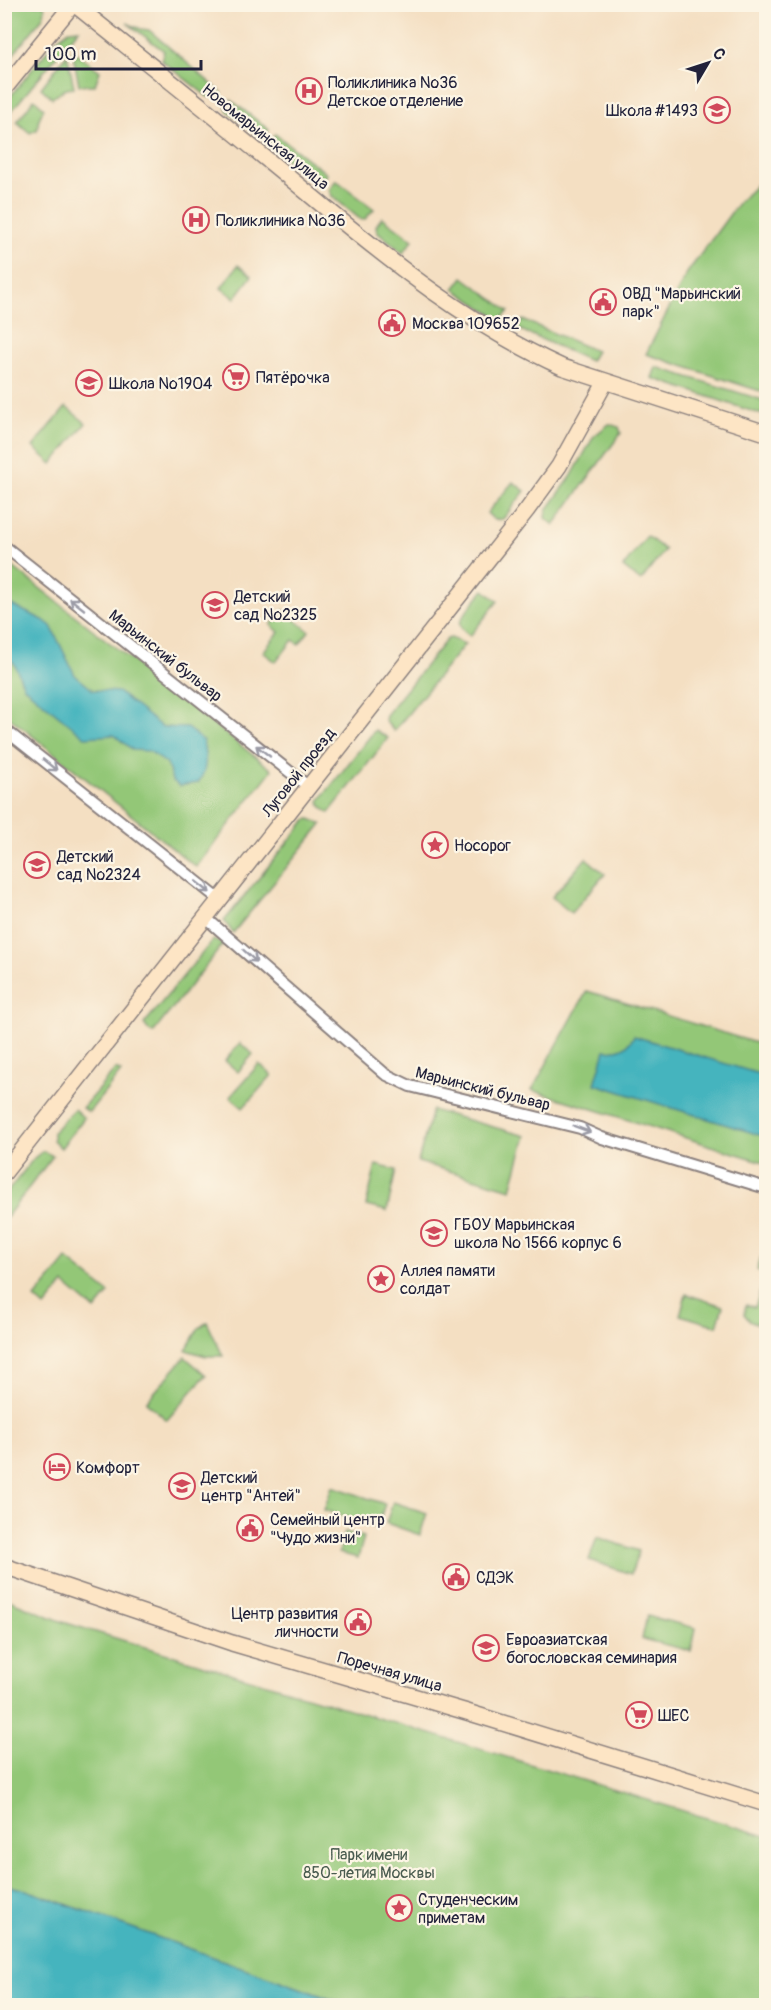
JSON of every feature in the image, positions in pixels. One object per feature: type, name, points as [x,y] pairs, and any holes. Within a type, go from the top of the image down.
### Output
[{"type":"street","points":[[4,89],[74,4]]},
{"type":"street","name":"Новомарьинская улица","points":[[74,4],[398,267],[498,334],[562,367],[766,433]]},
{"type":"street","name":"Луговой проезд","points":[[4,1173],[527,510],[565,456],[605,382]]},
{"type":"street","name":"Марьинский бульвар","points":[[4,546],[309,787]]},
{"type":"street","points":[[4,729],[220,900]]},
{"type":"street","name":"Марьинский бульвар","points":[[206,918],[385,1074],[397,1081],[580,1128],[613,1141],[766,1188]]},
{"type":"street","name":"Поречная улица","points":[[4,1566],[232,1643],[766,1804]]},
{"type":"green space","points":[[5,4],[44,5],[45,7],[41,20],[12,56],[5,55]]},
{"type":"green space","points":[[127,23],[149,30],[222,93],[218,97],[208,97],[161,60],[164,51]]},
{"type":"green space","points":[[79,29],[5,119],[5,103],[55,41],[69,30]]},
{"type":"green space","points":[[72,50],[100,71],[95,85],[79,85]]},
{"type":"green space","points":[[67,54],[74,87],[52,98],[41,88]]},
{"type":"green space","points":[[34,99],[44,108],[37,130],[30,133],[17,122]]},
{"type":"green space","points":[[231,100],[269,130],[263,138],[228,111],[226,107]]},
{"type":"green space","points":[[275,134],[327,174],[321,180],[313,181],[270,146],[269,143]]},
{"type":"green space","points":[[766,175],[766,393],[646,354],[687,273],[739,202]]},
{"type":"green space","points":[[336,180],[374,209],[365,219],[361,220],[332,196],[329,190]]},
{"type":"green space","points":[[382,217],[413,240],[403,253],[377,231],[376,226]]},
{"type":"green space","points":[[238,265],[252,276],[235,298],[221,288]]},
{"type":"green space","points":[[463,277],[509,311],[502,318],[498,318],[454,289]]},
{"type":"green space","points":[[523,320],[596,351],[590,361],[516,328]]},
{"type":"green space","points":[[656,367],[766,401],[766,416],[652,378]]},
{"type":"green space","points":[[66,407],[86,423],[52,464],[33,447]]},
{"type":"green space","points":[[609,424],[619,427],[621,433],[554,525],[546,518],[547,510],[571,477],[594,436]]},
{"type":"green space","points":[[513,482],[525,491],[503,519],[494,520],[487,513]]},
{"type":"green space","points":[[647,536],[665,550],[641,581],[623,567]]},
{"type":"green space","points":[[4,560],[272,770],[196,867],[5,714]]},
{"type":"green space","points":[[484,590],[498,601],[470,636],[460,624]]},
{"type":"green space","points":[[283,610],[309,631],[299,644],[293,640],[276,662],[263,652],[279,632],[271,625]]},
{"type":"green space","points":[[451,638],[465,644],[394,731],[385,721],[386,715],[447,639]]},
{"type":"green space","points":[[375,730],[388,738],[329,813],[319,801]]},
{"type":"green space","points":[[310,819],[322,824],[233,933],[224,921],[306,820]]},
{"type":"green space","points":[[586,858],[605,874],[571,913],[552,897]]},
{"type":"green space","points":[[213,940],[224,943],[153,1033],[149,1031],[144,1024]]},
{"type":"green space","points":[[587,991],[766,1046],[766,1163],[532,1090]]},
{"type":"green space","points":[[240,1043],[253,1054],[238,1072],[225,1061]]},
{"type":"green space","points":[[259,1064],[272,1075],[243,1108],[230,1097]]},
{"type":"green space","points":[[116,1069],[121,1072],[89,1112],[82,1108]]},
{"type":"green space","points":[[74,1109],[84,1118],[61,1148],[53,1140],[53,1132]]},
{"type":"green space","points":[[432,1110],[526,1136],[511,1189],[418,1162]]},
{"type":"green space","points":[[43,1151],[53,1156],[5,1219],[5,1195],[34,1158]]},
{"type":"green space","points":[[376,1165],[396,1170],[387,1211],[366,1206]]},
{"type":"green space","points":[[766,1254],[766,1274],[757,1270],[761,1257]]},
{"type":"green space","points":[[67,1259],[109,1293],[95,1310],[64,1284],[45,1307],[35,1298]]},
{"type":"green space","points":[[766,1274],[766,1317],[761,1315],[758,1324],[749,1320],[744,1314],[746,1305],[755,1307]]},
{"type":"green space","points":[[686,1294],[723,1306],[717,1326],[680,1315]]},
{"type":"green space","points":[[207,1322],[223,1356],[206,1356],[186,1350],[198,1329]]},
{"type":"green space","points":[[185,1357],[206,1375],[167,1420],[146,1402]]},
{"type":"green space","points":[[332,1486],[385,1504],[377,1528],[324,1510]]},
{"type":"green space","points":[[393,1502],[427,1513],[420,1535],[386,1523]]},
{"type":"green space","points":[[345,1532],[364,1537],[358,1558],[339,1553]]},
{"type":"green space","points":[[597,1537],[639,1551],[631,1574],[589,1560]]},
{"type":"green space","name":"Парк имени 850-летия Москвы","points":[[4,1598],[63,1622],[766,1836],[766,2005],[347,2005],[26,1890],[5,1885]]},
{"type":"green space","points":[[647,1616],[696,1628],[691,1651],[642,1639]]},
{"type":"water","points":[[5,602],[51,626],[75,675],[93,690],[118,692],[162,727],[187,728],[203,741],[205,763],[198,783],[179,786],[172,780],[167,764],[149,751],[133,750],[114,735],[85,737],[24,687],[14,663],[5,655]]},
{"type":"water","points":[[634,1036],[766,1076],[766,1137],[595,1084],[605,1050],[622,1048]]},
{"type":"water","points":[[5,1885],[26,1890],[347,2005],[5,2005]]},
{"type":"place","name":"Поликлиника №36 Детское отделение","points":[[309,91]]},
{"type":"place","name":"Школа #1493","points":[[717,110]]},
{"type":"place","name":"Поликлиника №36","points":[[196,220]]},
{"type":"place","name":"ОВД \"Марьинский парк\"","points":[[603,302]]},
{"type":"place","name":"Москва 109652","points":[[392,323]]},
{"type":"place","name":"Пятёрочка","points":[[236,377]]},
{"type":"place","name":"Школа №1904","points":[[89,383]]},
{"type":"place","name":"Детский сад №2325","points":[[215,605]]},
{"type":"place","name":"Носорог","points":[[435,845]]},
{"type":"place","name":"Детский сад №2324","points":[[37,865]]},
{"type":"place","name":"ГБОУ Марьинская школа № 1566 корпус 6","points":[[434,1233]]},
{"type":"place","name":"Аллея памяти солдат","points":[[381,1279]]},
{"type":"place","name":"Комфорт","points":[[57,1467]]},
{"type":"place","name":"Детский центр \"Антей\"","points":[[182,1486]]},
{"type":"place","name":"Семейный центр \"Чудо жизни\"","points":[[250,1528]]},
{"type":"place","name":"СДЭК","points":[[456,1577]]},
{"type":"place","name":"Центр развития личности","points":[[358,1622]]},
{"type":"place","name":"Евроазиатская богословская семинария","points":[[486,1648]]},
{"type":"place","name":"ШЕС","points":[[639,1715]]},
{"type":"place","name":"Студенческим приметам","points":[[399,1908]]}]
